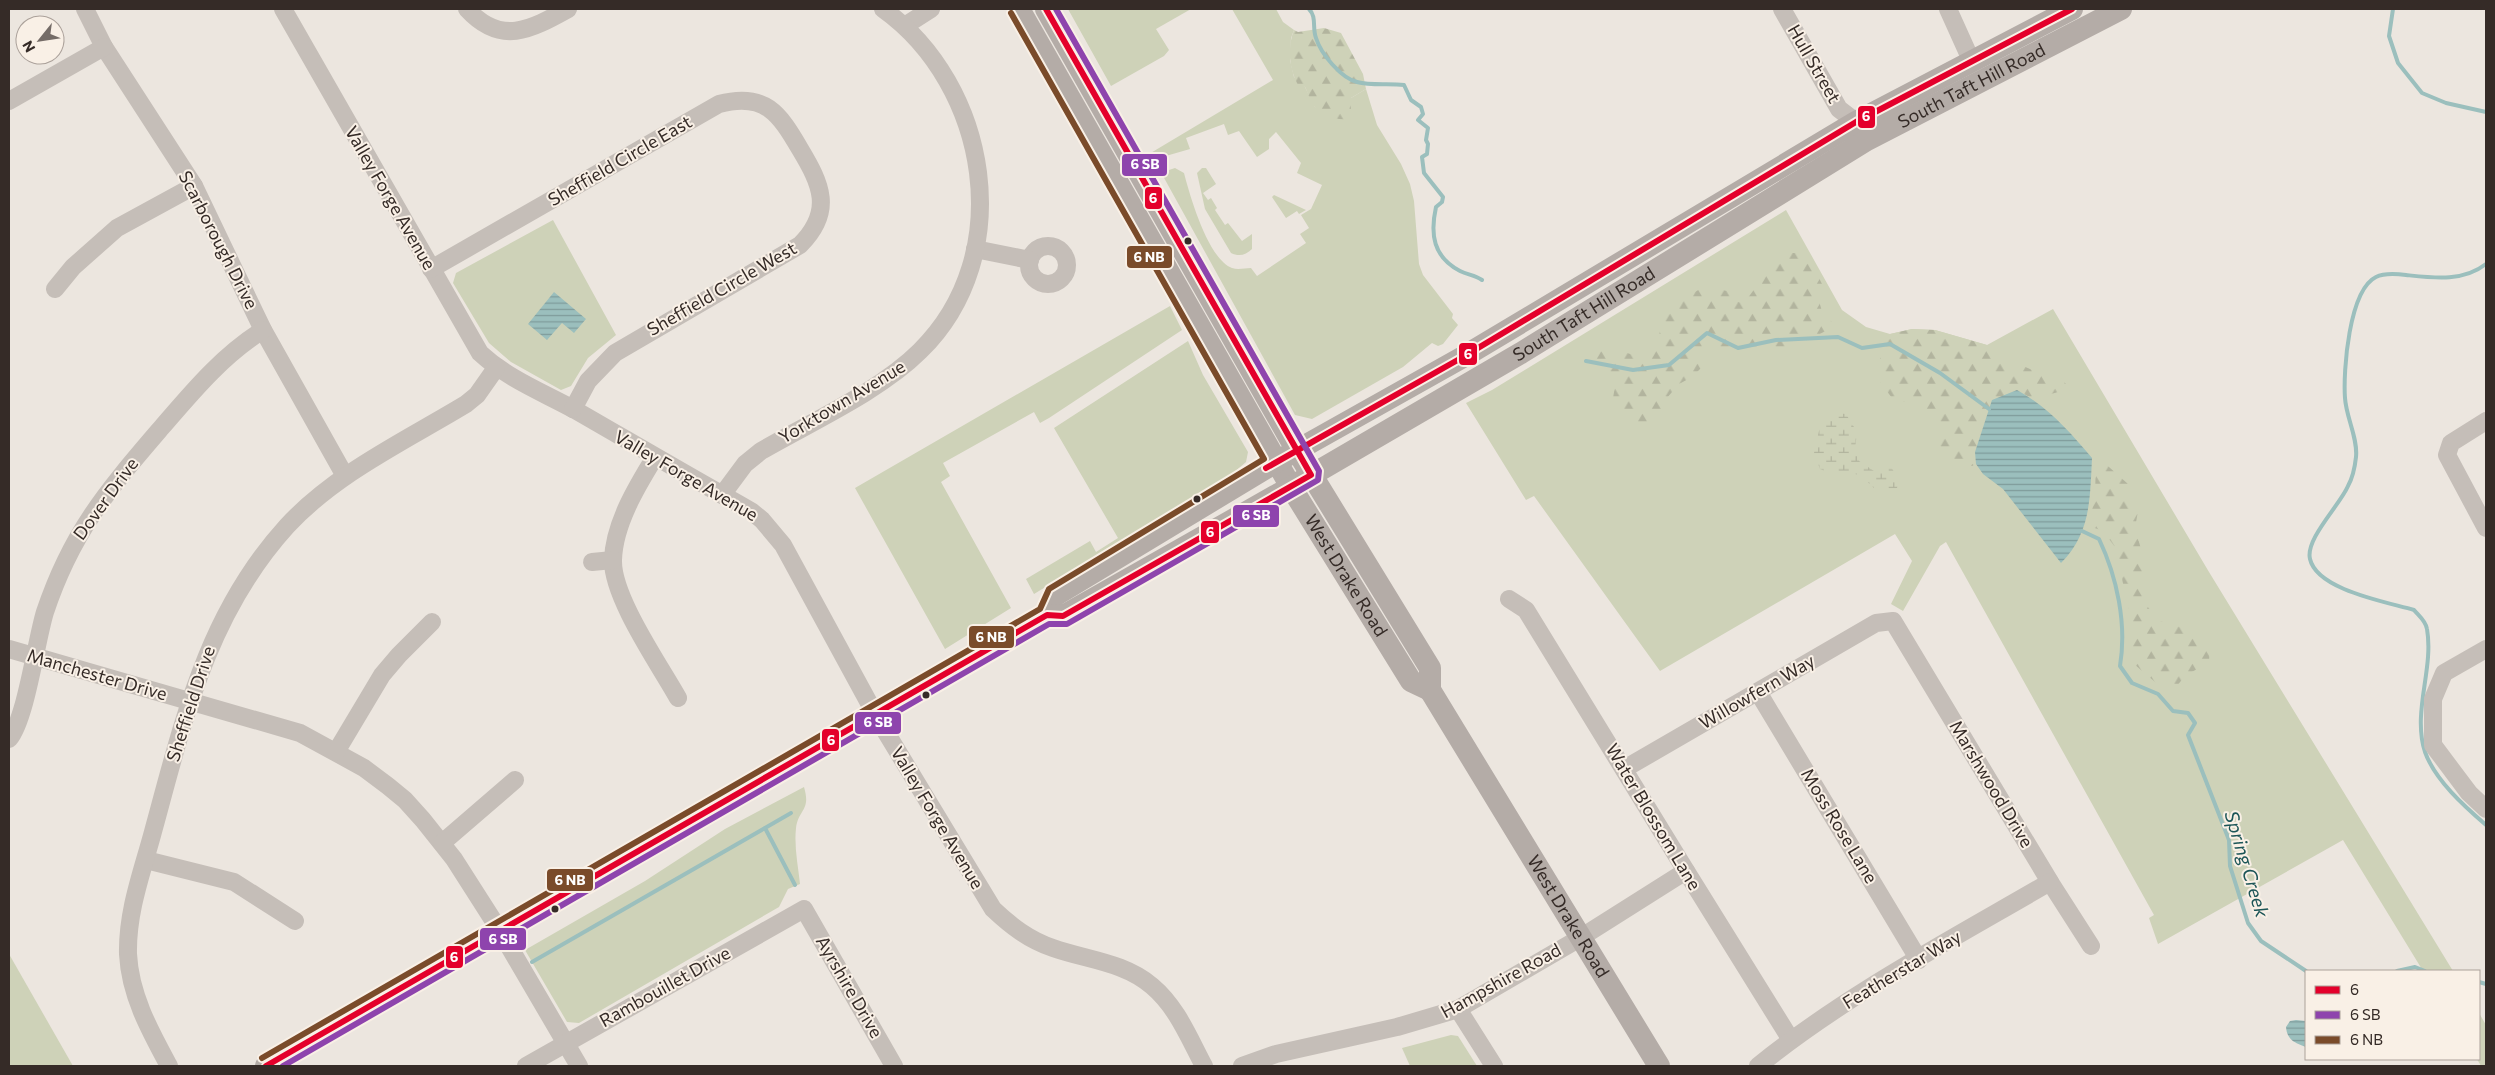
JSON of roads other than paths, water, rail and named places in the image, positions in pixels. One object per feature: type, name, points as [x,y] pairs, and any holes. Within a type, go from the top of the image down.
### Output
[{"type":"main road","name":"West Drake Road","points":[[1019,9],[1291,487],[1411,681],[1430,690]]},
{"type":"main road","name":"West Drake Road","points":[[1046,9],[1297,451],[1430,668],[1430,690],[1659,1066]]},
{"type":"main road","name":"South Taft Hill Road","points":[[266,1066],[1046,615],[1063,616],[1291,487],[1521,353],[1971,60],[2072,9]]},
{"type":"main road","name":"South Taft Hill Road","points":[[1046,615],[1054,596],[1276,462],[1861,131],[2121,9]]},
{"type":"street","name":"Scarborough Drive","points":[[85,9],[104,47],[194,186],[263,330],[345,476]]},
{"type":"street","name":"Valley Forge Avenue","points":[[283,9],[480,353],[496,368],[573,409],[722,494],[762,520],[783,544],[875,714],[993,909],[1011,926],[1034,940],[1054,948],[1122,967],[1139,976],[1163,997],[1176,1013],[1204,1066]]},
{"type":"street","points":[[467,9],[483,24],[492,29],[504,31],[529,28],[568,9]]},
{"type":"street","name":"Yorktown Avenue","points":[[722,494],[745,464],[761,451],[883,381],[922,350],[943,324],[959,296],[975,249],[982,195],[975,150],[966,120],[937,64],[906,25],[883,9]]},
{"type":"street","points":[[906,25],[931,9]]},
{"type":"street","name":"Hull Street","points":[[1782,9],[1839,109],[1861,131]]},
{"type":"street","points":[[1948,9],[1971,60]]},
{"type":"street","points":[[9,101],[104,47]]},
{"type":"street","name":"Sheffield Circle East","points":[[431,269],[719,104],[740,100],[763,105],[783,119],[801,150]]},
{"type":"street","name":"Sheffield Circle West","points":[[573,409],[588,381],[615,352],[800,244],[807,238],[819,217],[821,192],[818,180],[801,150]]},
{"type":"street","points":[[55,289],[73,267],[117,228],[194,186]]},
{"type":"street","points":[[975,249],[1030,260]]},
{"type":"street","name":"Dover Drive","points":[[9,739],[22,706],[33,658],[55,582],[88,518],[109,488],[209,372],[233,350],[263,330]]},
{"type":"street","name":"Sheffield Drive","points":[[169,1066],[139,1008],[132,985],[128,956],[128,931],[133,905],[188,701],[216,630],[252,569],[288,525],[314,500],[345,476],[466,404],[477,395],[496,368]]},
{"type":"street","points":[[2486,421],[2457,438],[2447,449],[2448,461],[2486,528]]},
{"type":"street","points":[[655,457],[637,487],[620,527],[613,560],[618,586],[629,611],[678,698]]},
{"type":"street","points":[[592,562],[613,560]]},
{"type":"street","name":"Water Blossom Lane","points":[[1509,599],[1526,610],[1791,1040]]},
{"type":"street","name":"Willowfern Way","points":[[1624,768],[1876,623],[1893,621]]},
{"type":"street","name":"Marshwood Drive","points":[[1893,621],[2050,882],[2091,946]]},
{"type":"street","points":[[336,752],[382,676],[399,655],[432,622]]},
{"type":"street","name":"Manchester Drive","points":[[9,649],[33,658],[300,733],[364,768],[405,800],[442,843],[500,931],[579,1066]]},
{"type":"street","points":[[2486,649],[2444,673],[2433,699],[2433,745],[2469,793],[2486,809]]},
{"type":"street","name":"Moss Rose Lane","points":[[1758,692],[1919,960]]},
{"type":"street","points":[[442,843],[515,780]]},
{"type":"street","points":[[146,860],[234,882],[295,921]]},
{"type":"street","name":"Hampshire Road","points":[[1242,1066],[1276,1054],[1407,1024],[1458,1009],[1580,938],[1686,871]]},
{"type":"street","name":"Featherstar Way","points":[[1758,1066],[1791,1040],[1838,1008],[2050,882]]},
{"type":"street","name":"Rambouillet Drive","points":[[526,1066],[804,909]]},
{"type":"street","name":"Ayrshire Drive","points":[[804,909],[894,1066]]},
{"type":"street","points":[[1458,1009],[1494,1066]]},
{"type":"water","points":[[554,292],[586,319],[574,333],[562,323],[547,340],[528,324]]},
{"type":"water","points":[[2017,390],[2048,412],[2092,458],[2091,487],[2087,514],[2078,540],[2071,552],[2061,563],[2003,489],[1983,474],[1976,464],[1975,452],[1992,400]]},
{"type":"water","points":[[2290,1021],[2305,1021],[2305,1047],[2295,1042],[2288,1035],[2286,1027]]},
{"type":"waterway","name":"Spring Creek","points":[[1309,9],[1314,19],[1315,34],[1322,51],[1338,71],[1357,82],[1404,85],[1411,100],[1421,107],[1423,114],[1418,120],[1428,128],[1426,140],[1428,144],[1427,154],[1422,157],[1424,173],[1443,197],[1442,202],[1436,207],[1434,217],[1433,226],[1436,244],[1439,252],[1451,265],[1482,280]]},
{"type":"waterway","points":[[2393,9],[2389,36],[2398,63],[2422,93],[2446,103],[2486,112]]},
{"type":"waterway","points":[[2486,264],[2468,274],[2458,276],[2438,278],[2399,274],[2379,276],[2367,285],[2359,298],[2350,332],[2345,370],[2345,398],[2356,450],[2354,468],[2351,480],[2344,494],[2318,532],[2310,551],[2310,559],[2315,570],[2325,579],[2339,587],[2371,599],[2414,610],[2424,621],[2427,629],[2428,644],[2421,722],[2425,752],[2443,782],[2486,825]]},
{"type":"waterway","name":"Spring Creek","points":[[1586,361],[1633,370],[1669,365],[1707,333],[1738,348],[1776,340],[1838,337],[1862,348],[1890,344],[1940,373],[1989,409]]},
{"type":"waterway","name":"Spring Creek","points":[[2082,531],[2099,539],[2111,569],[2121,617],[2122,650],[2120,666],[2132,683],[2158,694],[2173,711],[2188,713],[2195,723],[2188,735],[2229,840],[2230,866],[2248,923],[2261,941],[2305,970]]},
{"type":"waterway","points":[[791,813],[765,828],[795,885]]},
{"type":"waterway","points":[[532,962],[765,828]]},
{"type":"waterway","name":"Spring Creek","points":[[2402,970],[2415,967],[2422,970]]},
{"type":"waterway","name":"Spring Creek","points":[[2480,982],[2486,984]]}]
